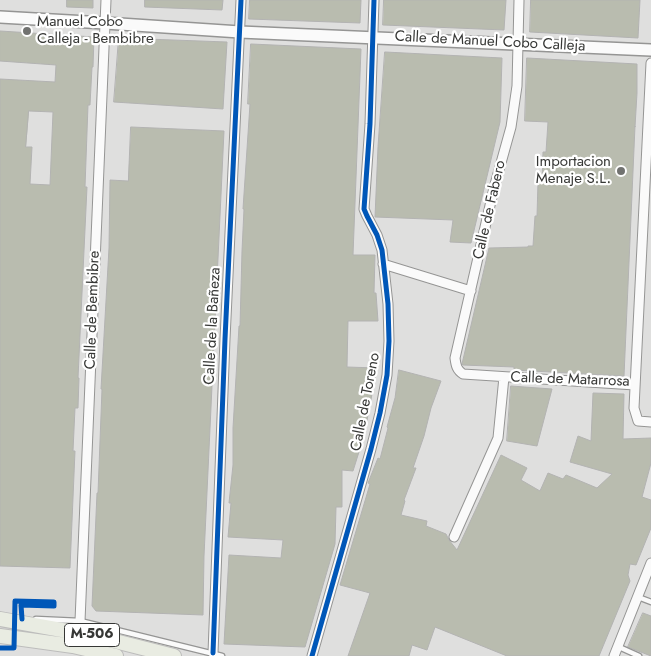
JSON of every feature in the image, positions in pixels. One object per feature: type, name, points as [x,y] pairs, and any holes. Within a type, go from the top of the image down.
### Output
[{"type":"main road","name":"M-506","points":[[4,620],[95,636],[174,656]]},
{"type":"main road","name":"M-506","points":[[0,636],[73,646],[116,656]]},
{"type":"street","name":"Calle de Bembibre","points":[[80,621],[106,0]]},
{"type":"street","name":"Calle de la Bañeza","points":[[213,653],[241,0]]},
{"type":"street","name":"Calle de Toreno","points":[[312,656],[371,449],[387,375],[388,313],[382,250],[364,209],[370,124],[374,0]]},
{"type":"street","name":"Calle de Fabero","points":[[504,377],[463,374],[458,371],[455,358],[494,188],[511,127],[517,86],[519,0]]},
{"type":"street","name":"Calle de Manuel Cobo Calleja","points":[[0,17],[105,22],[240,32],[651,50]]},
{"type":"street","name":"Calle de Matarrosa","points":[[454,537],[498,438],[504,377],[635,385],[651,63]]},
{"type":"street","points":[[383,264],[471,291]]},
{"type":"street","points":[[635,385],[635,415],[638,421],[651,422]]},
{"type":"street","points":[[614,656],[651,563]]},
{"type":"lane","points":[[638,597],[651,602]]},
{"type":"lane","points":[[4,620],[80,621],[222,656]]},
{"type":"lane","points":[[619,647],[639,656]]},
{"type":"building","points":[[67,0],[93,0],[93,8],[67,7]]},
{"type":"building","points":[[145,0],[223,0],[222,10],[145,7]]},
{"type":"building","points":[[250,0],[361,0],[360,23],[249,19]]},
{"type":"building","points":[[384,0],[506,0],[504,30],[383,25]]},
{"type":"building","points":[[531,0],[640,0],[638,38],[530,32]]},
{"type":"building","points":[[0,31],[94,37],[90,105],[88,105],[85,187],[87,187],[78,408],[75,408],[73,451],[75,451],[70,568],[0,566],[0,79],[55,82],[56,65],[0,61]],"holes":[[[29,111],[53,112],[50,185],[30,184],[32,147],[26,147]]]},
{"type":"building","points":[[119,38],[227,42],[223,109],[114,102]]},
{"type":"building","points":[[251,44],[361,49],[353,255],[375,255],[374,293],[376,293],[378,321],[348,321],[347,367],[377,368],[364,436],[353,471],[342,470],[342,507],[336,507],[335,544],[305,647],[224,644],[229,555],[281,558],[283,540],[228,537],[240,326],[243,209],[250,104],[248,104]]},
{"type":"building","points":[[385,52],[502,58],[500,122],[471,243],[450,242],[453,220],[375,217]]},
{"type":"building","points":[[527,58],[637,64],[624,376],[514,370],[514,367],[462,364],[489,248],[533,246],[535,216],[537,216],[538,182],[542,183],[543,152],[546,152],[548,122],[525,121]]},
{"type":"building","points":[[131,127],[224,131],[204,556],[203,615],[96,611],[92,606],[109,248],[110,180],[128,181]]},
{"type":"building","points":[[399,370],[441,381],[413,468],[416,468],[404,500],[401,515],[427,521],[426,526],[446,534],[457,550],[501,455],[527,468],[521,480],[540,491],[548,473],[563,479],[566,475],[597,488],[612,474],[570,462],[578,436],[591,441],[593,393],[624,394],[623,439],[651,438],[651,463],[642,497],[651,500],[651,528],[636,565],[630,564],[628,575],[630,581],[599,656],[507,656],[435,627],[427,650],[412,645],[409,656],[348,656],[370,593],[340,585],[370,484],[368,483],[378,458],[380,459],[395,398]]},
{"type":"building","points":[[511,386],[552,389],[537,446],[507,441]]},
{"type":"building","points":[[643,613],[651,616],[651,656],[628,647]]},
{"type":"cycle path","points":[[213,653],[241,0]]},
{"type":"cycle path","points":[[312,656],[371,449],[387,375],[389,341],[388,304],[382,250],[364,209],[370,124],[374,0]]},
{"type":"cycle path","points":[[0,648],[14,648],[15,601],[54,602],[54,606],[21,605],[22,619]]},
{"type":"place","name":"Manuel Cobo Calleja - Bembibre","points":[[27,31]]},
{"type":"place","name":"Importacion Menaje S.L.","points":[[621,171]]}]
